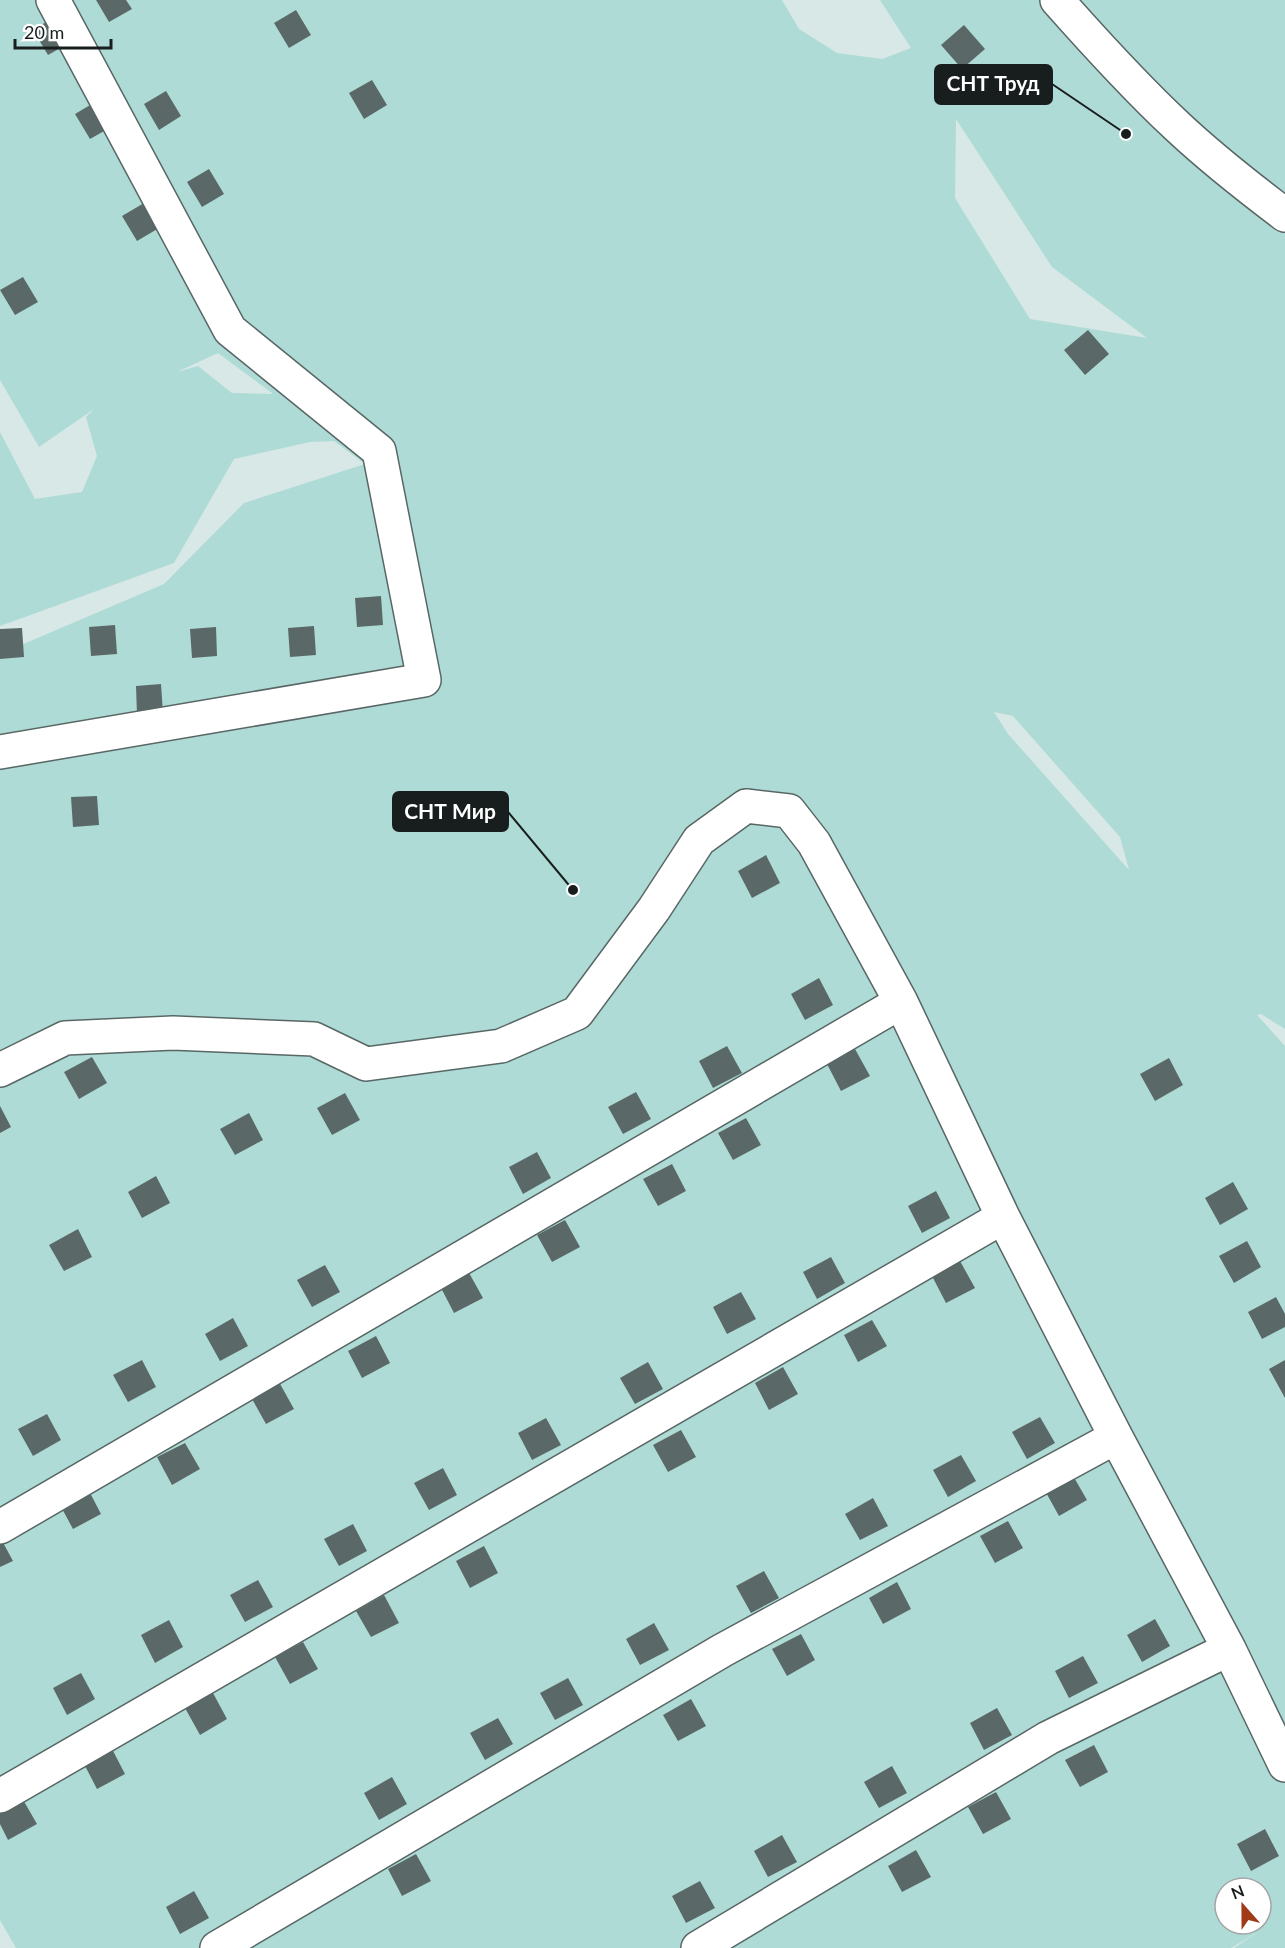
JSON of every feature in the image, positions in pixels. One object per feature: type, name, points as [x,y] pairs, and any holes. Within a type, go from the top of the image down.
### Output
[{"type":"street","points":[[0,752],[424,680],[379,451],[230,330],[53,0]]},
{"type":"street","points":[[1057,0],[1110,60],[1178,128],[1250,189],[1285,214]]},
{"type":"street","points":[[0,1070],[65,1038],[173,1034],[314,1039],[366,1064],[501,1046],[577,1013],[654,909],[699,840],[746,806],[789,811],[814,843],[901,1002],[1003,1217],[1116,1437],[1229,1649],[1285,1765]]},
{"type":"street","points":[[0,1527],[901,1002]]},
{"type":"street","points":[[0,1796],[1003,1217]]},
{"type":"street","points":[[217,1948],[723,1650],[1116,1437]]},
{"type":"street","points":[[698,1948],[1048,1738],[1229,1649]]},
{"type":"shaded area","points":[[0,0],[782,0],[799,29],[837,53],[882,59],[911,48],[880,0],[1285,0],[1285,1029],[1261,1014],[1257,1015],[1285,1046],[1285,1948],[1234,1948],[1252,1936],[1273,1936],[1273,1876],[1213,1876],[1213,1936],[1251,1936],[1231,1948],[16,1948],[0,1920],[0,651],[7,651],[164,584],[244,503],[365,464],[334,441],[310,442],[234,459],[174,563],[0,626],[0,432],[35,499],[82,492],[97,456],[86,417],[94,409],[39,447],[0,380]],"holes":[[[956,119],[1052,267],[1147,338],[1030,319],[955,198]],[[218,353],[272,393],[272,394],[232,393],[198,366],[177,372]],[[994,712],[1013,716],[1120,837],[1129,870],[1008,734]]]},
{"type":"building","points":[[96,0],[126,0],[132,9],[109,22]]},
{"type":"building","points":[[296,10],[311,35],[289,48],[274,23]]},
{"type":"building","points":[[56,16],[71,42],[48,55],[33,30]]},
{"type":"building","points":[[964,25],[985,49],[962,69],[941,45]]},
{"type":"building","points":[[372,80],[387,105],[364,119],[349,93]]},
{"type":"building","points":[[166,91],[181,116],[159,130],[144,104]]},
{"type":"building","points":[[97,101],[113,126],[90,139],[75,114]]},
{"type":"building","points":[[209,169],[224,194],[202,207],[187,182]]},
{"type":"building","points":[[144,203],[159,228],[137,241],[122,216]]},
{"type":"building","points":[[23,277],[38,302],[15,315],[0,290]]},
{"type":"building","points":[[1088,330],[1109,354],[1085,375],[1064,350]]},
{"type":"building","points":[[381,596],[383,625],[357,627],[355,598]]},
{"type":"building","points":[[115,625],[117,654],[91,656],[89,627]]},
{"type":"building","points":[[314,626],[316,655],[290,657],[288,628]]},
{"type":"building","points":[[216,627],[217,656],[192,658],[190,629]]},
{"type":"building","points":[[22,628],[24,657],[0,659],[0,629]]},
{"type":"building","points":[[161,684],[163,713],[137,715],[136,686]]},
{"type":"building","points":[[97,796],[99,825],[73,827],[71,797]]},
{"type":"building","points":[[766,855],[780,883],[752,898],[738,871]]},
{"type":"building","points":[[819,978],[833,1005],[805,1020],[791,994]]},
{"type":"building","points":[[727,1046],[742,1073],[713,1088],[699,1061]]},
{"type":"building","points":[[855,1049],[870,1076],[841,1091],[827,1064]]},
{"type":"building","points":[[92,1057],[107,1083],[79,1099],[64,1072]]},
{"type":"building","points":[[1169,1058],[1183,1085],[1155,1101],[1140,1074]]},
{"type":"building","points":[[636,1092],[651,1119],[623,1134],[608,1107]]},
{"type":"building","points":[[345,1093],[360,1120],[332,1135],[317,1108]]},
{"type":"building","points":[[0,1106],[11,1127],[0,1133]]},
{"type":"building","points":[[249,1113],[263,1140],[235,1155],[220,1129]]},
{"type":"building","points":[[746,1118],[761,1145],[733,1160],[718,1133]]},
{"type":"building","points":[[537,1152],[551,1178],[523,1194],[509,1167]]},
{"type":"building","points":[[672,1164],[686,1191],[658,1206],[643,1179]]},
{"type":"building","points":[[156,1176],[170,1203],[142,1218],[128,1192]]},
{"type":"building","points":[[1233,1182],[1248,1209],[1220,1225],[1205,1198]]},
{"type":"building","points":[[936,1191],[950,1218],[922,1233],[908,1206]]},
{"type":"building","points":[[565,1220],[580,1247],[552,1262],[537,1235]]},
{"type":"building","points":[[78,1229],[92,1257],[64,1271],[49,1245]]},
{"type":"building","points":[[1247,1241],[1261,1267],[1234,1283],[1219,1256]]},
{"type":"building","points":[[831,1257],[845,1283],[817,1299],[803,1272]]},
{"type":"building","points":[[960,1261],[975,1288],[946,1303],[932,1276]]},
{"type":"building","points":[[325,1265],[340,1292],[312,1307],[297,1280]]},
{"type":"building","points":[[468,1271],[483,1298],[454,1313],[440,1286]]},
{"type":"building","points":[[741,1292],[756,1319],[727,1334],[713,1307]]},
{"type":"building","points":[[1276,1297],[1285,1314],[1285,1327],[1262,1339],[1248,1312]]},
{"type":"building","points":[[233,1318],[248,1346],[220,1361],[205,1334]]},
{"type":"building","points":[[872,1320],[887,1346],[858,1362],[844,1335]]},
{"type":"building","points":[[376,1336],[390,1363],[362,1378],[348,1351]]},
{"type":"building","points":[[142,1360],[156,1387],[128,1402],[113,1375]]},
{"type":"building","points":[[1285,1360],[1285,1398],[1269,1369]]},
{"type":"building","points":[[648,1362],[663,1389],[635,1404],[620,1378]]},
{"type":"building","points":[[783,1367],[798,1394],[769,1410],[755,1383]]},
{"type":"building","points":[[279,1382],[294,1409],[266,1424],[251,1397]]},
{"type":"building","points":[[47,1414],[61,1440],[33,1456],[18,1429]]},
{"type":"building","points":[[1040,1417],[1055,1443],[1027,1459],[1012,1432]]},
{"type":"building","points":[[546,1418],[561,1445],[532,1460],[518,1433]]},
{"type":"building","points":[[681,1430],[696,1457],[668,1472],[653,1445]]},
{"type":"building","points":[[185,1443],[200,1469],[172,1485],[157,1457]]},
{"type":"building","points":[[961,1455],[976,1481],[948,1497],[933,1470]]},
{"type":"building","points":[[443,1468],[457,1495],[429,1510],[414,1483]]},
{"type":"building","points":[[1072,1474],[1087,1500],[1059,1516],[1044,1489]]},
{"type":"building","points":[[87,1487],[101,1514],[73,1529],[59,1503]]},
{"type":"building","points":[[873,1498],[888,1526],[860,1540],[845,1514]]},
{"type":"building","points":[[1008,1521],[1023,1548],[995,1563],[980,1536]]},
{"type":"building","points":[[353,1524],[367,1551],[339,1566],[324,1539]]},
{"type":"building","points":[[0,1537],[13,1561],[0,1567]]},
{"type":"building","points":[[484,1546],[498,1573],[470,1588],[456,1561]]},
{"type":"building","points":[[764,1571],[779,1598],[751,1613],[736,1586]]},
{"type":"building","points":[[258,1580],[273,1607],[245,1622],[230,1595]]},
{"type":"building","points":[[897,1582],[911,1609],[883,1624],[869,1598]]},
{"type":"building","points":[[384,1595],[399,1623],[371,1637],[356,1611]]},
{"type":"building","points":[[1155,1619],[1170,1646],[1142,1662],[1127,1635]]},
{"type":"building","points":[[169,1620],[183,1647],[155,1663],[141,1635]]},
{"type":"building","points":[[654,1623],[669,1650],[640,1665],[626,1639]]},
{"type":"building","points":[[801,1634],[815,1660],[787,1676],[772,1649]]},
{"type":"building","points":[[303,1642],[318,1669],[290,1684],[275,1657]]},
{"type":"building","points":[[1083,1656],[1098,1683],[1069,1698],[1055,1671]]},
{"type":"building","points":[[81,1673],[95,1699],[67,1715],[53,1688]]},
{"type":"building","points":[[568,1678],[583,1705],[555,1720],[540,1693]]},
{"type":"building","points":[[213,1693],[227,1719],[200,1735],[185,1708]]},
{"type":"building","points":[[691,1699],[706,1726],[678,1741],[663,1715]]},
{"type":"building","points":[[997,1708],[1012,1735],[984,1750],[970,1723]]},
{"type":"building","points":[[498,1718],[513,1744],[485,1760],[470,1733]]},
{"type":"building","points":[[1094,1745],[1108,1772],[1080,1787],[1065,1760]]},
{"type":"building","points":[[111,1747],[125,1774],[97,1789],[83,1762]]},
{"type":"building","points":[[892,1766],[907,1793],[879,1808],[864,1782]]},
{"type":"building","points":[[392,1777],[407,1804],[379,1820],[364,1793]]},
{"type":"building","points":[[996,1792],[1011,1819],[983,1834],[968,1807]]},
{"type":"building","points":[[22,1798],[37,1824],[8,1840],[0,1824],[0,1809]]},
{"type":"building","points":[[1265,1829],[1279,1856],[1251,1871],[1237,1844]]},
{"type":"building","points":[[782,1835],[797,1862],[768,1877],[754,1851]]},
{"type":"building","points":[[916,1850],[931,1877],[902,1892],[888,1866]]},
{"type":"building","points":[[416,1854],[431,1881],[402,1896],[388,1869]]},
{"type":"building","points":[[700,1881],[715,1908],[686,1923],[672,1896]]},
{"type":"building","points":[[194,1891],[209,1918],[180,1934],[166,1907]]},
{"type":"place","name":"СНТ Труд","points":[[1126,134]]},
{"type":"place","name":"СНТ Мир","points":[[573,890]]}]
